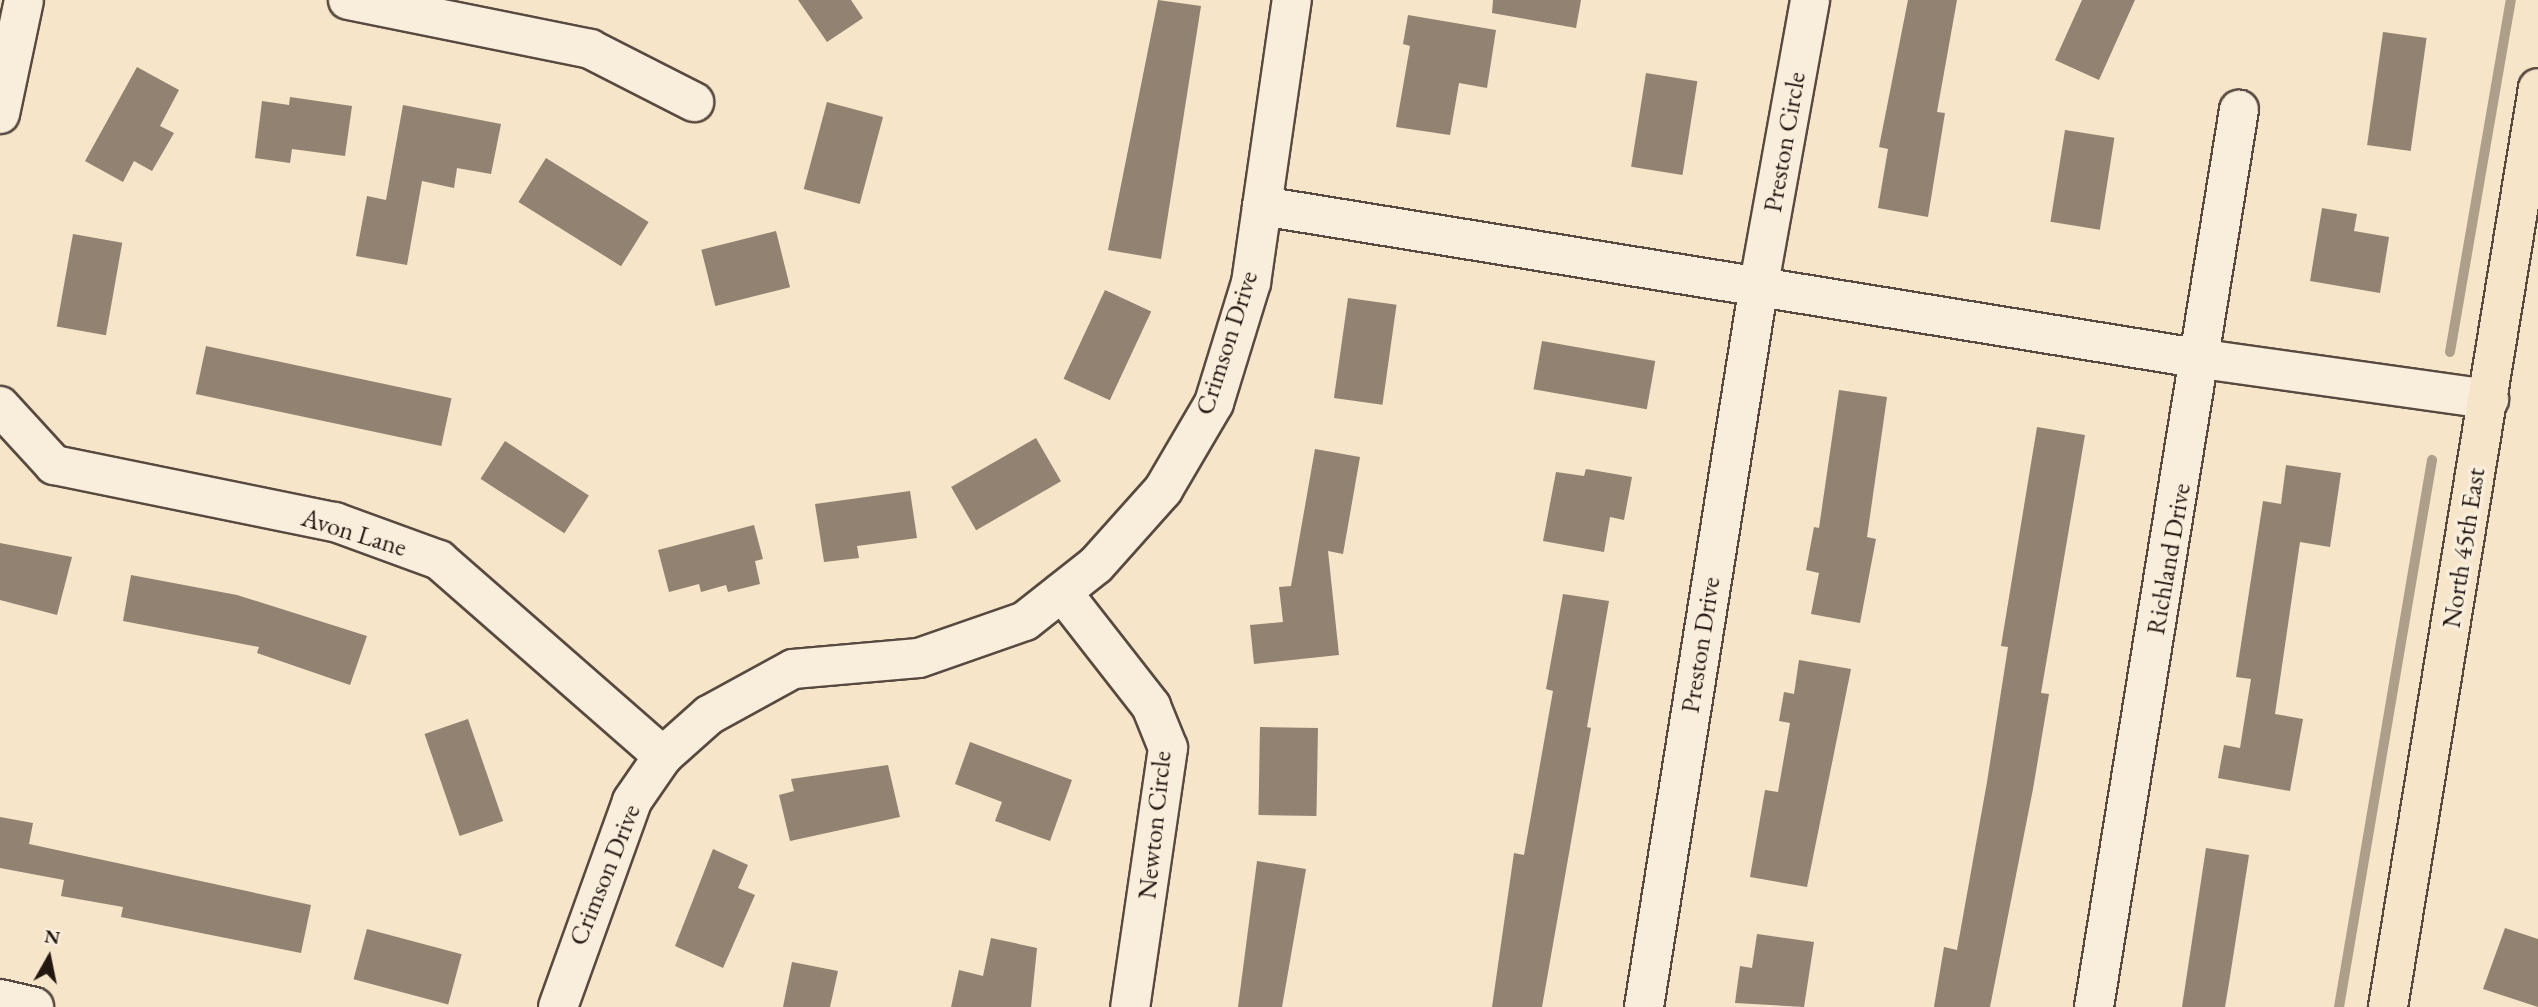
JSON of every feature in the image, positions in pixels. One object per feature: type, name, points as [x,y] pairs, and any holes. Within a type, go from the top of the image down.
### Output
[{"type":"main road","name":"North 45th East","points":[[2388,1007],[2538,89]]},
{"type":"street","points":[[0,114],[24,0]]},
{"type":"street","points":[[348,0],[590,49],[694,102]]},
{"type":"street","name":"Crimson Drive","points":[[558,1007],[632,802],[663,756],[709,715],[793,669],[919,658],[1025,621],[1096,565],[1163,490],[1214,404],[1251,283],[1292,0]]},
{"type":"street","name":"Preston Circle","points":[[1759,284],[1810,0]]},
{"type":"street","name":"Richland Drive","points":[[2094,1007],[2203,359],[2239,110]]},
{"type":"street","points":[[1262,206],[1759,284],[2203,359],[2489,399]]},
{"type":"street","name":"Preston Drive","points":[[1644,1007],[1759,284]]},
{"type":"street","name":"Avon Lane","points":[[0,406],[54,465],[335,522],[439,560],[663,756]]},
{"type":"street","name":"Newton Circle","points":[[1062,592],[1151,706],[1168,748],[1130,1007]]},
{"type":"street","points":[[0,999],[34,1007]]},
{"type":"building","points":[[798,0],[851,0],[863,18],[827,42]]},
{"type":"building","points":[[1158,0],[1201,6],[1161,259],[1108,250]]},
{"type":"building","points":[[1493,0],[1581,0],[1576,28],[1492,13]]},
{"type":"building","points":[[1908,0],[1957,0],[1937,112],[1945,113],[1928,217],[1878,208],[1888,149],[1879,147]]},
{"type":"building","points":[[2082,0],[2135,0],[2099,80],[2055,60]]},
{"type":"building","points":[[1408,15],[1496,30],[1487,88],[1459,83],[1450,135],[1396,127],[1410,46],[1403,44]]},
{"type":"building","points":[[2383,32],[2427,38],[2411,151],[2367,145]]},
{"type":"building","points":[[137,67],[179,90],[160,126],[174,133],[152,171],[134,161],[123,182],[85,161]]},
{"type":"building","points":[[1646,73],[1697,81],[1682,175],[1631,167]]},
{"type":"building","points":[[290,97],[352,106],[345,156],[292,149],[290,163],[255,158],[262,101],[289,105]]},
{"type":"building","points":[[827,102],[883,117],[860,204],[804,189]]},
{"type":"building","points":[[403,105],[501,124],[491,174],[457,168],[454,188],[422,181],[407,265],[356,256],[367,196],[386,200]]},
{"type":"building","points":[[2065,130],[2114,138],[2100,230],[2050,222]]},
{"type":"building","points":[[546,158],[649,222],[621,266],[518,202]]},
{"type":"building","points":[[2322,208],[2357,214],[2354,231],[2389,237],[2380,293],[2310,281]]},
{"type":"building","points":[[776,231],[790,287],[715,306],[701,250]]},
{"type":"building","points":[[73,234],[122,243],[106,335],[57,327]]},
{"type":"building","points":[[1105,290],[1151,312],[1110,400],[1064,379]]},
{"type":"building","points":[[1348,298],[1397,305],[1382,405],[1334,398]]},
{"type":"building","points":[[1542,341],[1655,361],[1647,409],[1533,389]]},
{"type":"building","points":[[206,346],[452,398],[441,446],[196,394]]},
{"type":"building","points":[[1839,390],[1887,397],[1867,537],[1876,539],[1860,623],[1811,614],[1819,573],[1806,570],[1814,527],[1819,528]]},
{"type":"building","points":[[2037,427],[2085,435],[2041,693],[2049,694],[2033,789],[1990,1007],[1934,1007],[1944,947],[1957,950],[1987,782],[2008,647],[2001,646]]},
{"type":"building","points":[[1036,438],[1061,481],[976,530],[951,487]]},
{"type":"building","points":[[505,441],[589,495],[564,533],[480,479]]},
{"type":"building","points":[[1315,449],[1360,457],[1343,554],[1328,551],[1339,655],[1254,664],[1250,625],[1283,622],[1279,587],[1291,586]]},
{"type":"building","points":[[2286,465],[2341,473],[2330,547],[2300,542],[2275,714],[2303,719],[2290,791],[2218,778],[2224,745],[2240,748],[2251,679],[2236,677],[2263,501],[2281,504]]},
{"type":"building","points":[[1586,469],[1632,477],[1624,520],[1610,517],[1604,552],[1543,541],[1556,472],[1584,476]]},
{"type":"building","points":[[910,491],[917,538],[857,546],[859,558],[824,562],[815,504]]},
{"type":"building","points":[[754,525],[763,559],[755,561],[760,584],[728,592],[726,585],[701,592],[699,584],[669,592],[658,550]]},
{"type":"building","points":[[0,543],[72,557],[57,615],[0,600]]},
{"type":"building","points":[[131,575],[237,595],[367,636],[350,685],[257,653],[259,647],[123,621]]},
{"type":"building","points":[[1563,594],[1609,601],[1587,727],[1591,728],[1542,1007],[1492,1007],[1514,853],[1524,855],[1553,691],[1546,689]]},
{"type":"building","points":[[1799,660],[1851,669],[1807,887],[1750,877],[1765,790],[1778,792],[1790,723],[1779,721],[1784,692],[1794,694]]},
{"type":"building","points":[[468,719],[503,821],[460,836],[425,734]]},
{"type":"building","points":[[1260,727],[1318,728],[1316,816],[1258,815]]},
{"type":"building","points":[[970,742],[1072,780],[1050,841],[995,821],[1002,802],[955,784]]},
{"type":"building","points":[[888,765],[900,817],[790,841],[779,795],[794,791],[791,779]]},
{"type":"building","points":[[0,817],[33,823],[29,844],[311,905],[301,953],[121,917],[123,907],[61,896],[64,880],[0,868]]},
{"type":"building","points":[[2206,848],[2249,855],[2225,1007],[2182,1007]]},
{"type":"building","points":[[713,849],[748,865],[738,888],[755,895],[723,968],[675,946]]},
{"type":"building","points":[[1257,861],[1306,869],[1282,1007],[1238,1007]]},
{"type":"building","points":[[2505,928],[2538,939],[2538,1007],[2483,989]]},
{"type":"building","points":[[367,929],[462,954],[448,1005],[354,979]]},
{"type":"building","points":[[1757,934],[1814,942],[1804,1007],[1735,1003],[1740,966],[1752,968]]},
{"type":"building","points":[[991,938],[1037,948],[1031,1007],[951,1007],[959,970],[983,976]]},
{"type":"building","points":[[792,962],[838,971],[830,1007],[783,1007]]},
{"type":"waterway","points":[[2450,352],[2511,0]]},
{"type":"waterway","points":[[2339,1007],[2432,460]]}]
